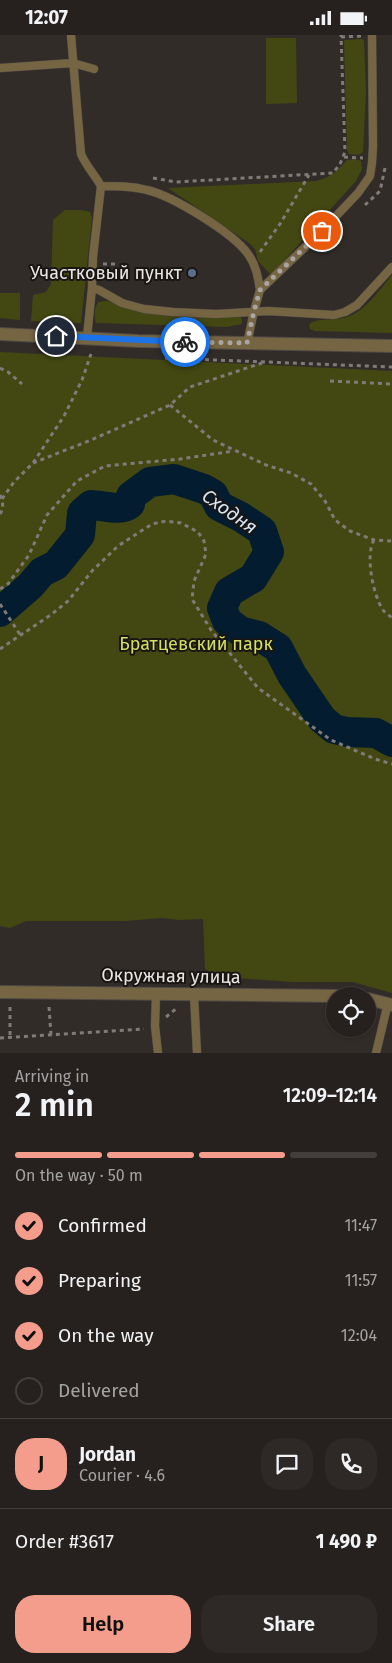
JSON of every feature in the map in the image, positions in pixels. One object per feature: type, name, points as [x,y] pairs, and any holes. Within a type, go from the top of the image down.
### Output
[{"type":"street","points":[[0,334],[138,341],[392,346]]},
{"type":"street","name":"Окружная улица","points":[[0,992],[326,996]]},
{"type":"street","points":[[376,1001],[390,1004]]},
{"type":"lane","points":[[71,35],[81,154],[86,166],[96,176],[101,187],[87,337]]},
{"type":"lane","points":[[260,290],[322,231],[358,193],[370,176],[373,146],[372,35]]},
{"type":"lane","points":[[0,68],[73,63],[94,69]]},
{"type":"lane","points":[[101,187],[137,187],[150,190],[226,233],[238,243],[252,261],[258,274],[260,290],[247,343]]},
{"type":"lane","points":[[92,289],[99,290],[122,303],[144,309],[216,314],[254,311],[334,315],[345,312],[357,305],[392,267]]},
{"type":"lane","points":[[156,994],[155,1026],[158,1053]]},
{"type":"lane","points":[[194,995],[197,1053]]},
{"type":"lane","points":[[376,1053],[390,1004]]},
{"type":"path","points":[[151,178],[176,182],[333,173],[345,152],[341,35]]},
{"type":"path","points":[[252,261],[280,224],[310,175]]},
{"type":"path","points":[[101,271],[103,256]]},
{"type":"path","points":[[102,264],[117,264]]},
{"type":"path","points":[[0,514],[2,510],[1,497],[33,463],[64,416],[82,381],[91,354],[100,354]]},
{"type":"path","points":[[163,357],[392,367]]},
{"type":"path","points":[[33,463],[170,405],[190,387],[265,362]]},
{"type":"path","points":[[0,368],[22,384]]},
{"type":"path","points":[[330,381],[392,384]]},
{"type":"path","points":[[170,405],[213,440],[266,465],[291,473],[311,484],[325,501],[335,520],[350,531],[374,540],[392,541]]},
{"type":"path","points":[[0,589],[8,584],[29,555],[47,515],[77,481],[105,466],[180,459],[234,451]]},
{"type":"path","points":[[0,649],[68,601],[92,571],[118,546],[152,524],[166,521],[181,523],[198,532],[204,541],[206,554],[194,581],[192,599],[210,630],[258,688],[331,740],[375,759],[392,764]]},
{"type":"path","points":[[374,540],[370,546],[369,559],[375,591],[383,610],[392,618]]},
{"type":"path","points":[[0,604],[21,636]]},
{"type":"path","points":[[10,1007],[10,1037]]},
{"type":"path","points":[[49,1007],[52,1035]]},
{"type":"path","points":[[0,1038],[141,1029],[155,1026],[177,1008]]},
{"type":"green space","points":[[266,38],[296,38],[297,103],[266,104]]},
{"type":"green space","points":[[362,39],[364,41],[366,91],[363,152],[359,155],[349,154],[347,150],[344,41]]},
{"type":"green space","points":[[355,159],[361,161],[362,169],[356,181],[271,275],[258,261],[255,249],[249,243],[168,188],[316,181],[326,178],[340,168],[347,160]]},
{"type":"green space","points":[[65,210],[90,212],[92,218],[81,323],[31,321],[33,295],[46,292],[51,284],[53,220]]},
{"type":"green space","points":[[392,275],[392,333],[315,331],[310,329],[309,325],[316,321],[350,316],[356,313],[373,298]]},
{"type":"green space","points":[[0,293],[20,293],[20,320],[0,318]]},
{"type":"green space","points":[[105,301],[240,316],[242,324],[227,327],[96,323],[95,312],[98,302]]},
{"type":"green space","name":"Братцевский парк","points":[[0,352],[392,371],[392,993],[353,982],[293,982],[221,977],[205,969],[203,919],[26,921],[10,928],[0,926]]},
{"type":"waterway","name":"Сходня","points":[[0,612],[30,586],[42,572],[56,565],[80,535],[82,513],[91,505],[121,508],[130,504],[131,496],[150,482],[174,479],[213,494],[219,506],[241,517],[262,531],[269,552],[253,578],[229,592],[222,608],[227,621],[240,631],[259,636],[278,648],[292,675],[322,719],[334,729],[347,732],[376,733],[392,742]]},
{"type":"way so far","points":[[185,342],[247,343],[260,290],[322,231]]},
{"type":"place","name":"Участковый пункт","points":[[192,273]]},
{"type":"route","points":[[56,336],[185,342]]}]
